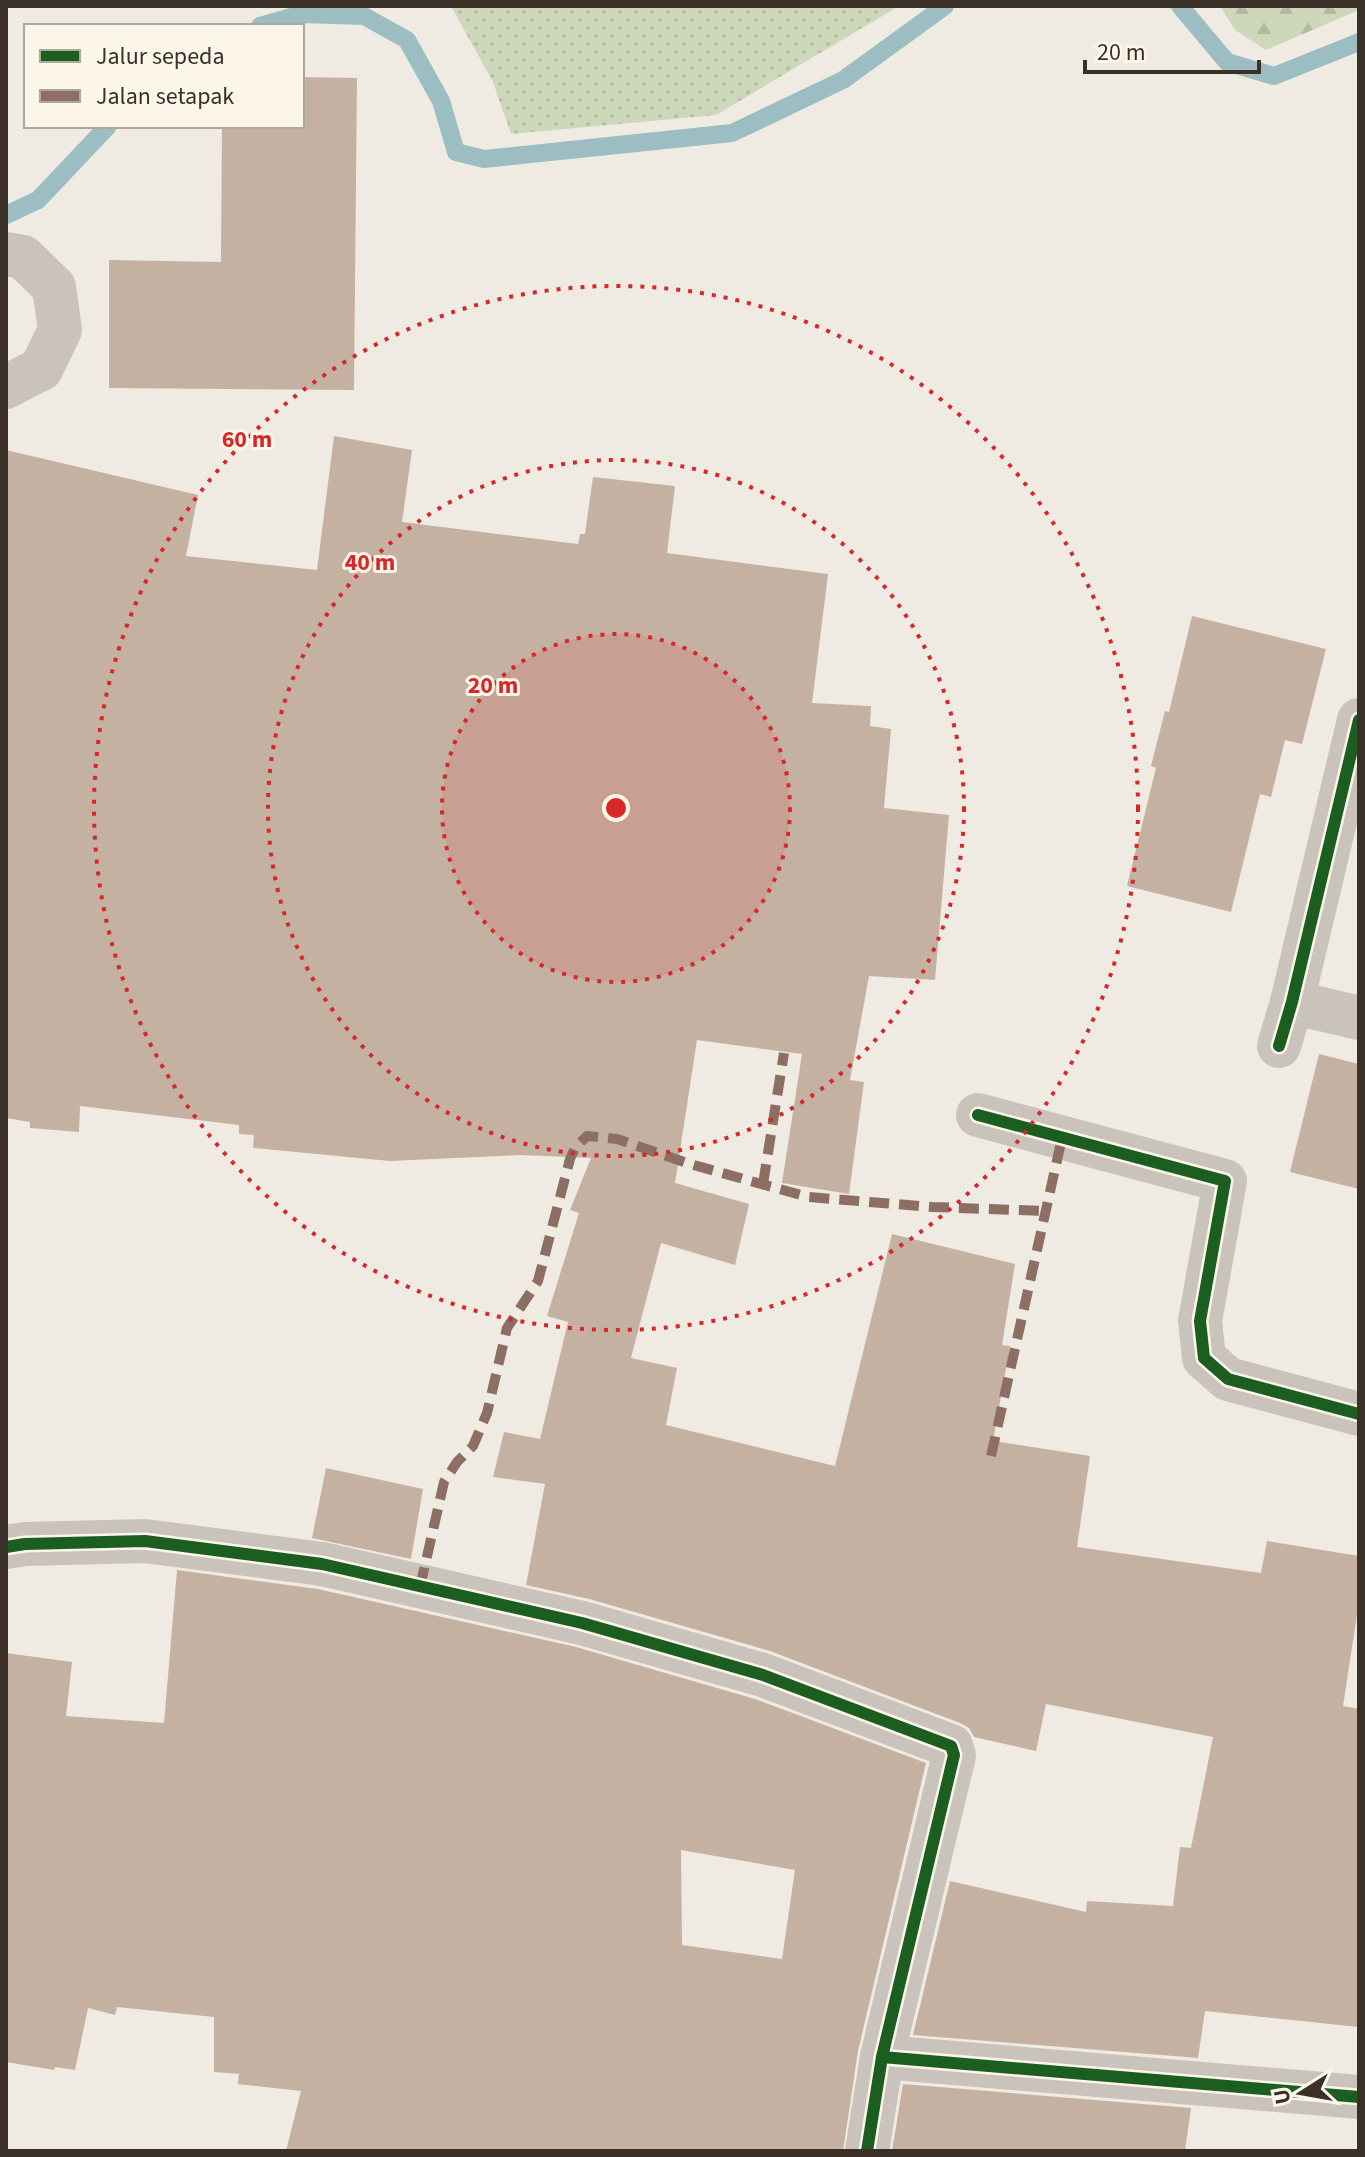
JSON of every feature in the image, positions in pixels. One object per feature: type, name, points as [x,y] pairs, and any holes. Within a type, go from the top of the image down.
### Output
[{"type":"street","points":[[6,254],[23,257],[54,287],[60,330],[41,369],[6,387]]},
{"type":"street","points":[[1279,1046],[1359,720]]},
{"type":"street","points":[[1292,1002],[1359,1018]]},
{"type":"street","points":[[978,1115],[1225,1181],[1200,1321],[1204,1358],[1228,1379],[1359,1414]]},
{"type":"street","points":[[6,1547],[145,1541],[322,1564],[582,1623],[763,1675],[944,1741],[951,1746],[954,1755],[882,2057],[867,2151]]},
{"type":"street","points":[[882,2057],[1359,2097]]},
{"type":"green space","points":[[451,6],[899,6],[716,115],[511,134],[493,82]]},
{"type":"green space","points":[[1220,6],[1359,6],[1359,10],[1266,50],[1235,30]]},
{"type":"building","points":[[304,77],[357,78],[354,390],[109,388],[109,260],[221,262],[222,128],[304,128]]},
{"type":"building","points":[[334,436],[412,450],[402,522],[578,544],[580,534],[585,534],[593,477],[675,486],[667,553],[828,574],[812,703],[871,706],[870,726],[891,729],[884,808],[949,815],[935,980],[869,976],[850,1080],[864,1082],[849,1194],[782,1183],[802,1054],[697,1040],[675,1183],[749,1204],[735,1265],[661,1243],[631,1358],[677,1368],[666,1425],[835,1466],[892,1234],[1015,1264],[1002,1345],[1010,1346],[993,1441],[1090,1456],[1077,1547],[1261,1573],[1267,1541],[1359,1556],[1359,1602],[1343,1706],[1359,1709],[1359,2027],[1205,2011],[1198,2058],[913,2035],[950,1881],[1086,1912],[1087,1901],[1173,1906],[1180,1847],[1191,1848],[1213,1737],[1046,1704],[1036,1751],[974,1737],[969,1728],[960,1723],[770,1651],[589,1599],[526,1585],[545,1484],[493,1477],[504,1432],[540,1439],[568,1322],[547,1316],[579,1213],[570,1210],[591,1158],[521,1155],[390,1161],[253,1148],[254,1135],[239,1134],[239,1125],[80,1106],[79,1132],[30,1128],[30,1122],[6,1118],[6,450],[198,495],[186,556],[317,570]]},
{"type":"building","points":[[1192,616],[1326,649],[1302,744],[1285,740],[1271,797],[1260,794],[1231,912],[1127,886],[1156,768],[1151,766],[1165,711],[1169,712]]},
{"type":"building","points":[[1319,1054],[1359,1064],[1359,1189],[1290,1172]]},
{"type":"building","points":[[326,1468],[423,1489],[411,1559],[312,1538]]},
{"type":"building","points":[[177,1570],[318,1589],[576,1647],[755,1699],[926,1763],[858,2051],[843,2151],[286,2151],[301,2091],[238,2084],[239,2074],[214,2072],[214,2017],[117,2007],[115,2015],[88,2008],[75,2070],[55,2067],[54,2070],[6,2062],[6,1653],[72,1662],[66,1716],[164,1723]],"holes":[[[681,1850],[795,1870],[782,1959],[682,1945]]]},
{"type":"building","points":[[903,2084],[1191,2108],[1185,2151],[892,2151]]},
{"type":"waterway","points":[[267,24],[302,14],[364,16],[407,40],[441,101],[456,152],[484,159],[732,133],[843,80],[945,6]]},
{"type":"waterway","points":[[1180,6],[1227,62],[1274,76],[1359,42]]},
{"type":"waterway","points":[[6,215],[38,200],[106,128]]},
{"type":"marked path","points":[[763,1184],[784,1053]]},
{"type":"marked path","points":[[420,1587],[444,1482],[457,1462],[473,1446],[487,1413],[507,1328],[538,1281],[570,1159],[575,1148],[587,1136],[617,1139],[690,1164],[808,1197],[932,1207],[1046,1211]]},
{"type":"marked path","points":[[991,1456],[1062,1138]]},
{"type":"cycle path","points":[[1279,1046],[1359,720]]},
{"type":"cycle path","points":[[978,1115],[1225,1181],[1200,1321],[1204,1358],[1228,1379],[1359,1414]]},
{"type":"cycle path","points":[[6,1547],[145,1541],[322,1564],[582,1623],[763,1675],[951,1746],[954,1755],[882,2057],[867,2151]]},
{"type":"cycle path","points":[[882,2057],[1359,2097]]}]
